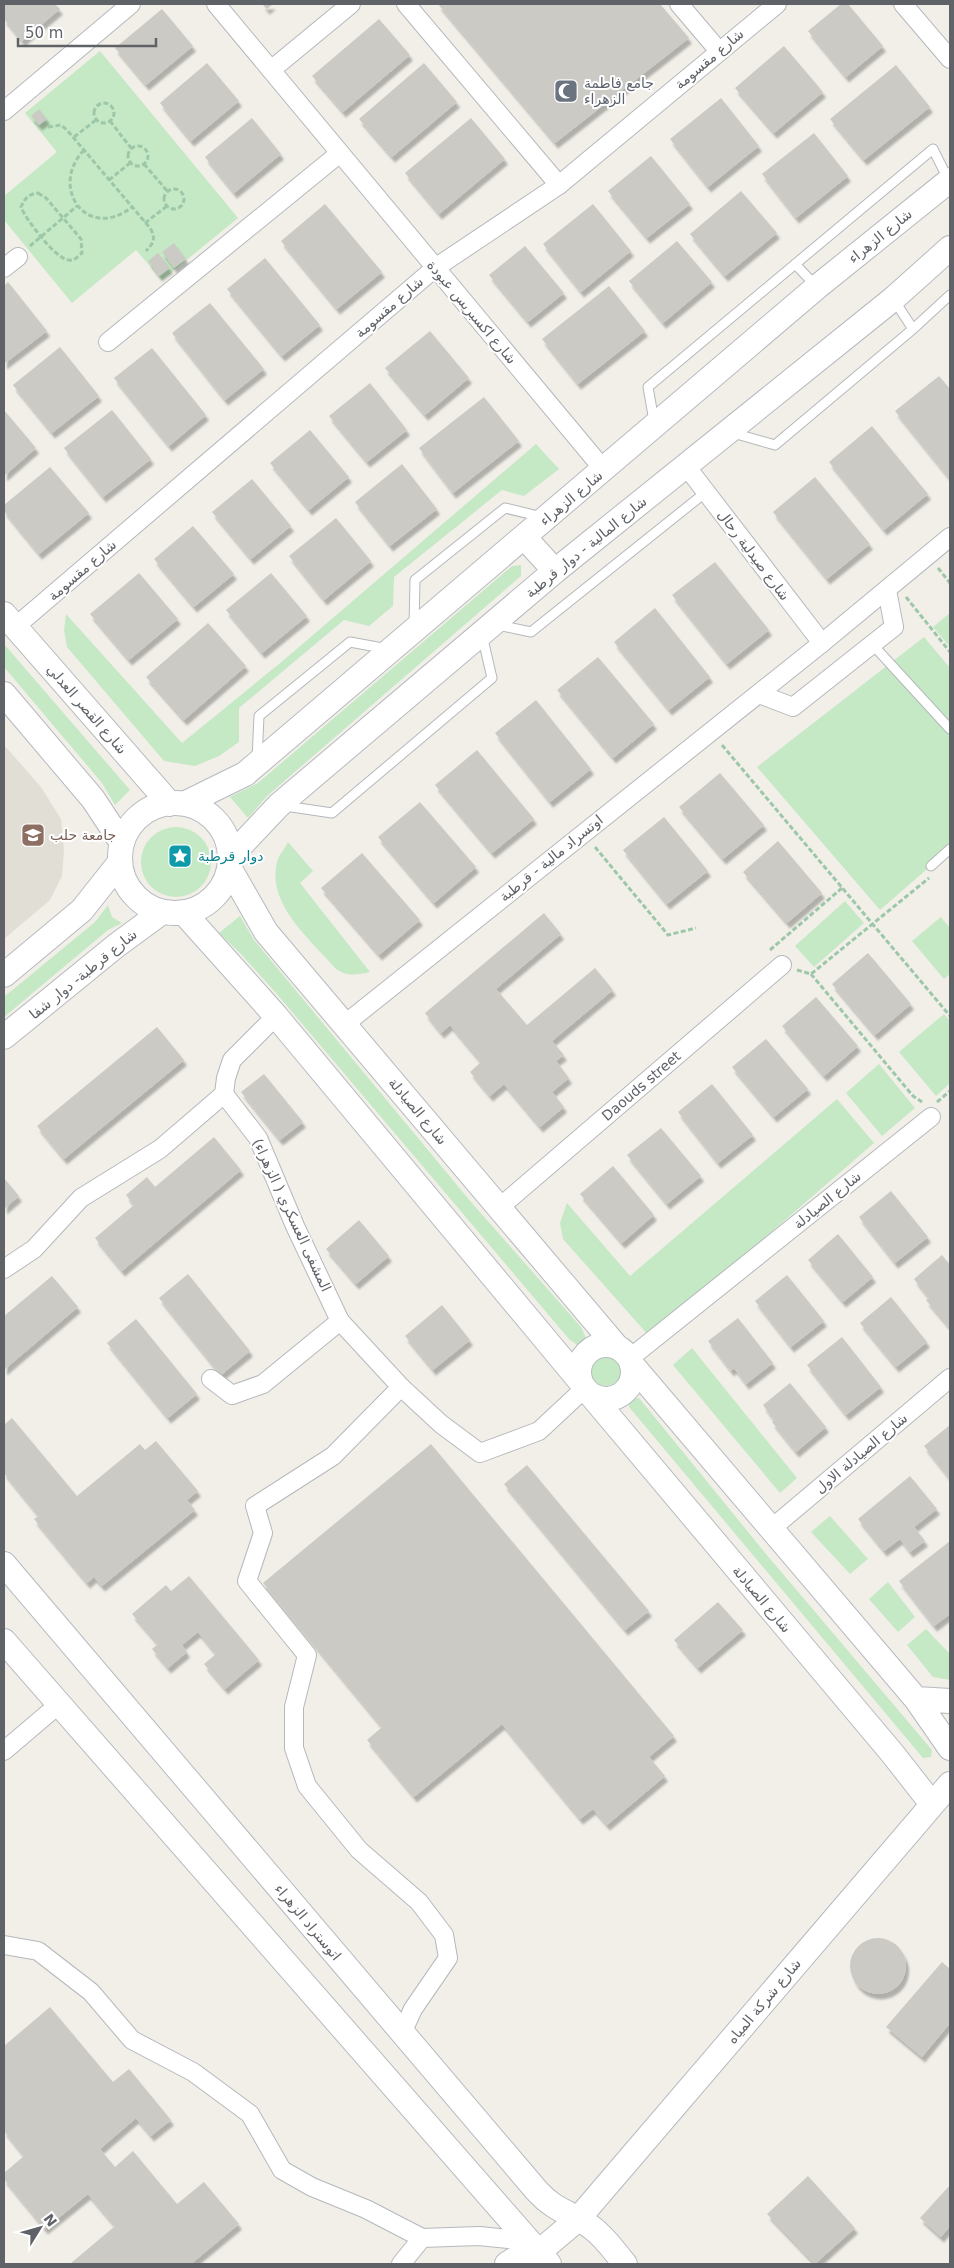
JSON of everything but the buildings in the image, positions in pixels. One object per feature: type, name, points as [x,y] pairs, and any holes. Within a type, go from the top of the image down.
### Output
[{"type":"street","points":[[4,111],[131,4]]},
{"type":"street","name":"شارع اكسبريس عبودة","points":[[216,4],[604,470]]},
{"type":"street","points":[[271,70],[350,4]]},
{"type":"street","points":[[406,4],[559,185]]},
{"type":"street","points":[[678,4],[719,51]]},
{"type":"street","name":"شارع مقسومة","points":[[9,620],[435,268],[559,185],[777,4]]},
{"type":"street","points":[[903,4],[950,59]]},
{"type":"street","points":[[108,342],[340,153]]},
{"type":"street","name":"شارع الزهراء","points":[[177,804],[245,774],[548,518],[817,287],[950,180]]},
{"type":"street","name":"شارع المالية - دوار قرطبة","points":[[230,863],[279,805],[555,571],[893,299],[950,248]]},
{"type":"street","name":"شارع صيدلية رحال","points":[[686,466],[822,644]]},
{"type":"street","points":[[524,538],[555,571]]},
{"type":"street","name":"اوتسراد مالية - قرطبة","points":[[344,1024],[822,644],[950,538]]},
{"type":"street","points":[[759,694],[793,707],[873,645],[894,627],[891,587]]},
{"type":"street","name":"شارع القصر العدلي","points":[[9,620],[177,804]]},
{"type":"street","points":[[4,694],[93,798],[121,852],[124,879],[133,894],[146,905],[173,912],[205,905],[221,890],[230,863],[227,837],[216,821],[202,810],[177,804],[154,807],[140,816],[129,828],[121,852],[82,910],[4,975]]},
{"type":"street","name":"شارع الصيادلة","points":[[230,863],[266,932],[916,1700],[950,1748]]},
{"type":"street","name":"شارع الصيادلة","points":[[173,912],[276,1016],[585,1389],[892,1753],[932,1804]]},
{"type":"street","name":"شارع قرطبة- دوار شفا","points":[[4,1037],[117,945],[173,912]]},
{"type":"street","name":"Daouds street","points":[[500,1207],[782,966]]},
{"type":"street","points":[[4,1269],[34,1249],[81,1198],[160,1149],[224,1094],[226,1078],[232,1060],[276,1016]]},
{"type":"street","name":"المشفى العسكري ( الزهراء)","points":[[224,1094],[258,1138],[295,1226],[340,1321],[402,1387],[441,1424],[480,1453],[539,1431],[585,1389]]},
{"type":"street","name":"شارع الصيادلة","points":[[626,1357],[928,1110]]},
{"type":"street","points":[[211,1379],[232,1395],[263,1384],[340,1321]]},
{"type":"street","points":[[607,1344],[626,1357],[630,1384],[617,1397],[599,1399],[585,1389],[579,1363],[590,1349],[607,1344]]},
{"type":"street","name":"شارع الصيادلة الاول","points":[[771,1529],[950,1378]]},
{"type":"street","points":[[402,1387],[333,1456],[255,1506],[263,1533],[247,1581],[307,1655],[294,1707],[294,1748],[307,1786],[359,1850],[419,1902],[444,1935],[448,1958],[413,2008],[402,2034]]},
{"type":"street","name":"اتوستراد الزهراء","points":[[4,1564],[536,2191],[556,2209],[578,2219],[600,2234],[625,2264]]},
{"type":"street","points":[[6,1649],[58,1705],[538,2255]]},
{"type":"street","points":[[916,1700],[950,1701]]},
{"type":"street","points":[[4,1750],[58,1705]]},
{"type":"street","name":"شارع شركة المياه","points":[[538,2255],[578,2219],[950,1784]]},
{"type":"street","points":[[4,1945],[38,1951],[91,1992],[132,2040],[193,2072],[250,2114],[282,2170],[312,2187],[366,2209],[422,2238],[479,2236],[538,2255]]},
{"type":"street","points":[[401,2264],[422,2238]]},
{"type":"street","points":[[507,2264],[523,2254],[538,2255]]},
{"type":"lane","points":[[655,426],[648,386],[933,149],[950,180]]},
{"type":"lane","points":[[795,264],[817,287]]},
{"type":"lane","points":[[728,431],[775,445],[913,330],[950,295]]},
{"type":"lane","points":[[893,299],[913,330]]},
{"type":"lane","points":[[279,805],[332,813],[492,678],[487,628],[531,632],[706,492]]},
{"type":"lane","points":[[414,631],[415,580],[506,508],[548,518]]},
{"type":"lane","points":[[256,765],[259,716],[350,642],[392,650]]},
{"type":"lane","points":[[873,645],[950,729]]},
{"type":"lane","points":[[934,869],[950,849]]},
{"type":"path","points":[[107,104],[114,112],[110,121],[100,123],[96,120],[94,110],[98,105],[107,104]]},
{"type":"path","points":[[74,138],[96,120]]},
{"type":"path","points":[[110,121],[131,148]]},
{"type":"path","points":[[48,126],[54,124],[61,125],[145,223],[153,234],[154,240],[153,244],[146,250]]},
{"type":"path","points":[[131,148],[141,147],[146,150],[148,154],[144,164]]},
{"type":"path","points":[[130,163],[128,158],[131,148]]},
{"type":"path","points":[[84,150],[77,158],[70,184],[77,206],[86,214],[97,218],[122,215],[132,207]]},
{"type":"path","points":[[130,163],[139,166],[144,164]]},
{"type":"path","points":[[109,180],[130,163]]},
{"type":"path","points":[[144,164],[168,192]]},
{"type":"path","points":[[178,190],[184,198],[184,203],[176,209],[166,206],[165,196],[168,192],[178,190]]},
{"type":"path","points":[[38,193],[46,198],[81,239],[82,252],[75,259],[67,261],[59,257],[42,236],[24,216],[21,207],[25,199],[31,194],[38,193]]},
{"type":"path","points":[[11,263],[77,206]]},
{"type":"path","points":[[145,223],[166,206]]},
{"type":"path","points":[[891,587],[950,652]]},
{"type":"path","points":[[711,732],[950,1016]]},
{"type":"path","points":[[584,833],[668,935],[696,928]]},
{"type":"path","points":[[811,974],[874,925],[934,869]]},
{"type":"path","points":[[770,950],[842,888]]},
{"type":"path","points":[[782,966],[811,974],[913,1096],[928,1110]]},
{"type":"shaded area","name":"جامعة حلب","points":[[4,745],[41,787],[61,819],[64,850],[62,876],[50,900],[4,939]]},
{"type":"green space","points":[[100,51],[238,218],[162,280],[136,250],[72,303],[4,220],[4,196],[57,152],[25,113]]},
{"type":"green space","points":[[536,444],[559,469],[524,496],[502,490],[394,577],[393,606],[369,626],[344,620],[239,708],[239,742],[219,756],[195,766],[164,761],[67,647],[64,630],[66,614],[182,743],[285,659]]},
{"type":"green space","points":[[521,565],[521,576],[267,796],[248,818],[230,797],[258,783],[512,566]]},
{"type":"green space","points":[[950,613],[950,647],[933,627]]},
{"type":"green space","points":[[924,637],[950,668],[950,849],[880,910],[757,767]]},
{"type":"green space","points":[[4,644],[130,790],[115,805],[102,783],[4,667]]},
{"type":"green space","points":[[176,827],[189,830],[201,837],[208,849],[211,862],[208,875],[201,887],[189,894],[176,897],[163,894],[151,887],[144,875],[141,862],[144,849],[151,837],[163,830]]},
{"type":"green space","points":[[288,842],[313,871],[300,883],[370,972],[351,974],[343,973],[335,968],[302,932],[283,905],[277,890],[275,875],[278,859]]},
{"type":"green space","points":[[845,901],[864,923],[814,967],[795,946]]},
{"type":"green space","points":[[108,905],[112,917],[122,923],[108,930],[4,1017],[4,997],[95,922]]},
{"type":"green space","points":[[240,916],[254,940],[471,1202],[581,1327],[587,1340],[577,1345],[569,1339],[276,993],[219,933]]},
{"type":"green space","points":[[941,917],[950,928],[950,974],[944,979],[912,941]]},
{"type":"green space","points":[[944,1014],[950,1021],[950,1083],[936,1096],[899,1052]]},
{"type":"green space","points":[[879,1064],[915,1108],[882,1136],[846,1093]]},
{"type":"green space","points":[[837,1099],[874,1143],[650,1337],[563,1239],[560,1223],[567,1203],[630,1276]]},
{"type":"green space","points":[[692,1348],[797,1478],[780,1493],[673,1365]]},
{"type":"green space","points":[[606,1356],[612,1357],[620,1365],[620,1377],[612,1385],[606,1386],[600,1385],[592,1377],[591,1371],[592,1365],[600,1357]]},
{"type":"green space","points":[[639,1398],[766,1554],[932,1750],[931,1757],[923,1758],[629,1407],[630,1399]]},
{"type":"green space","points":[[830,1516],[868,1559],[850,1574],[811,1532]]},
{"type":"green space","points":[[888,1582],[915,1617],[898,1632],[869,1599]]},
{"type":"green space","points":[[926,1629],[950,1654],[950,1680],[933,1677],[907,1645]]},
{"type":"place","name":"جامع فاطمة الزهراء","points":[[566,91]]},
{"type":"place","name":"جامعة حلب","points":[[33,835]]},
{"type":"place","name":"دوار قرطبة","points":[[180,856]]}]
